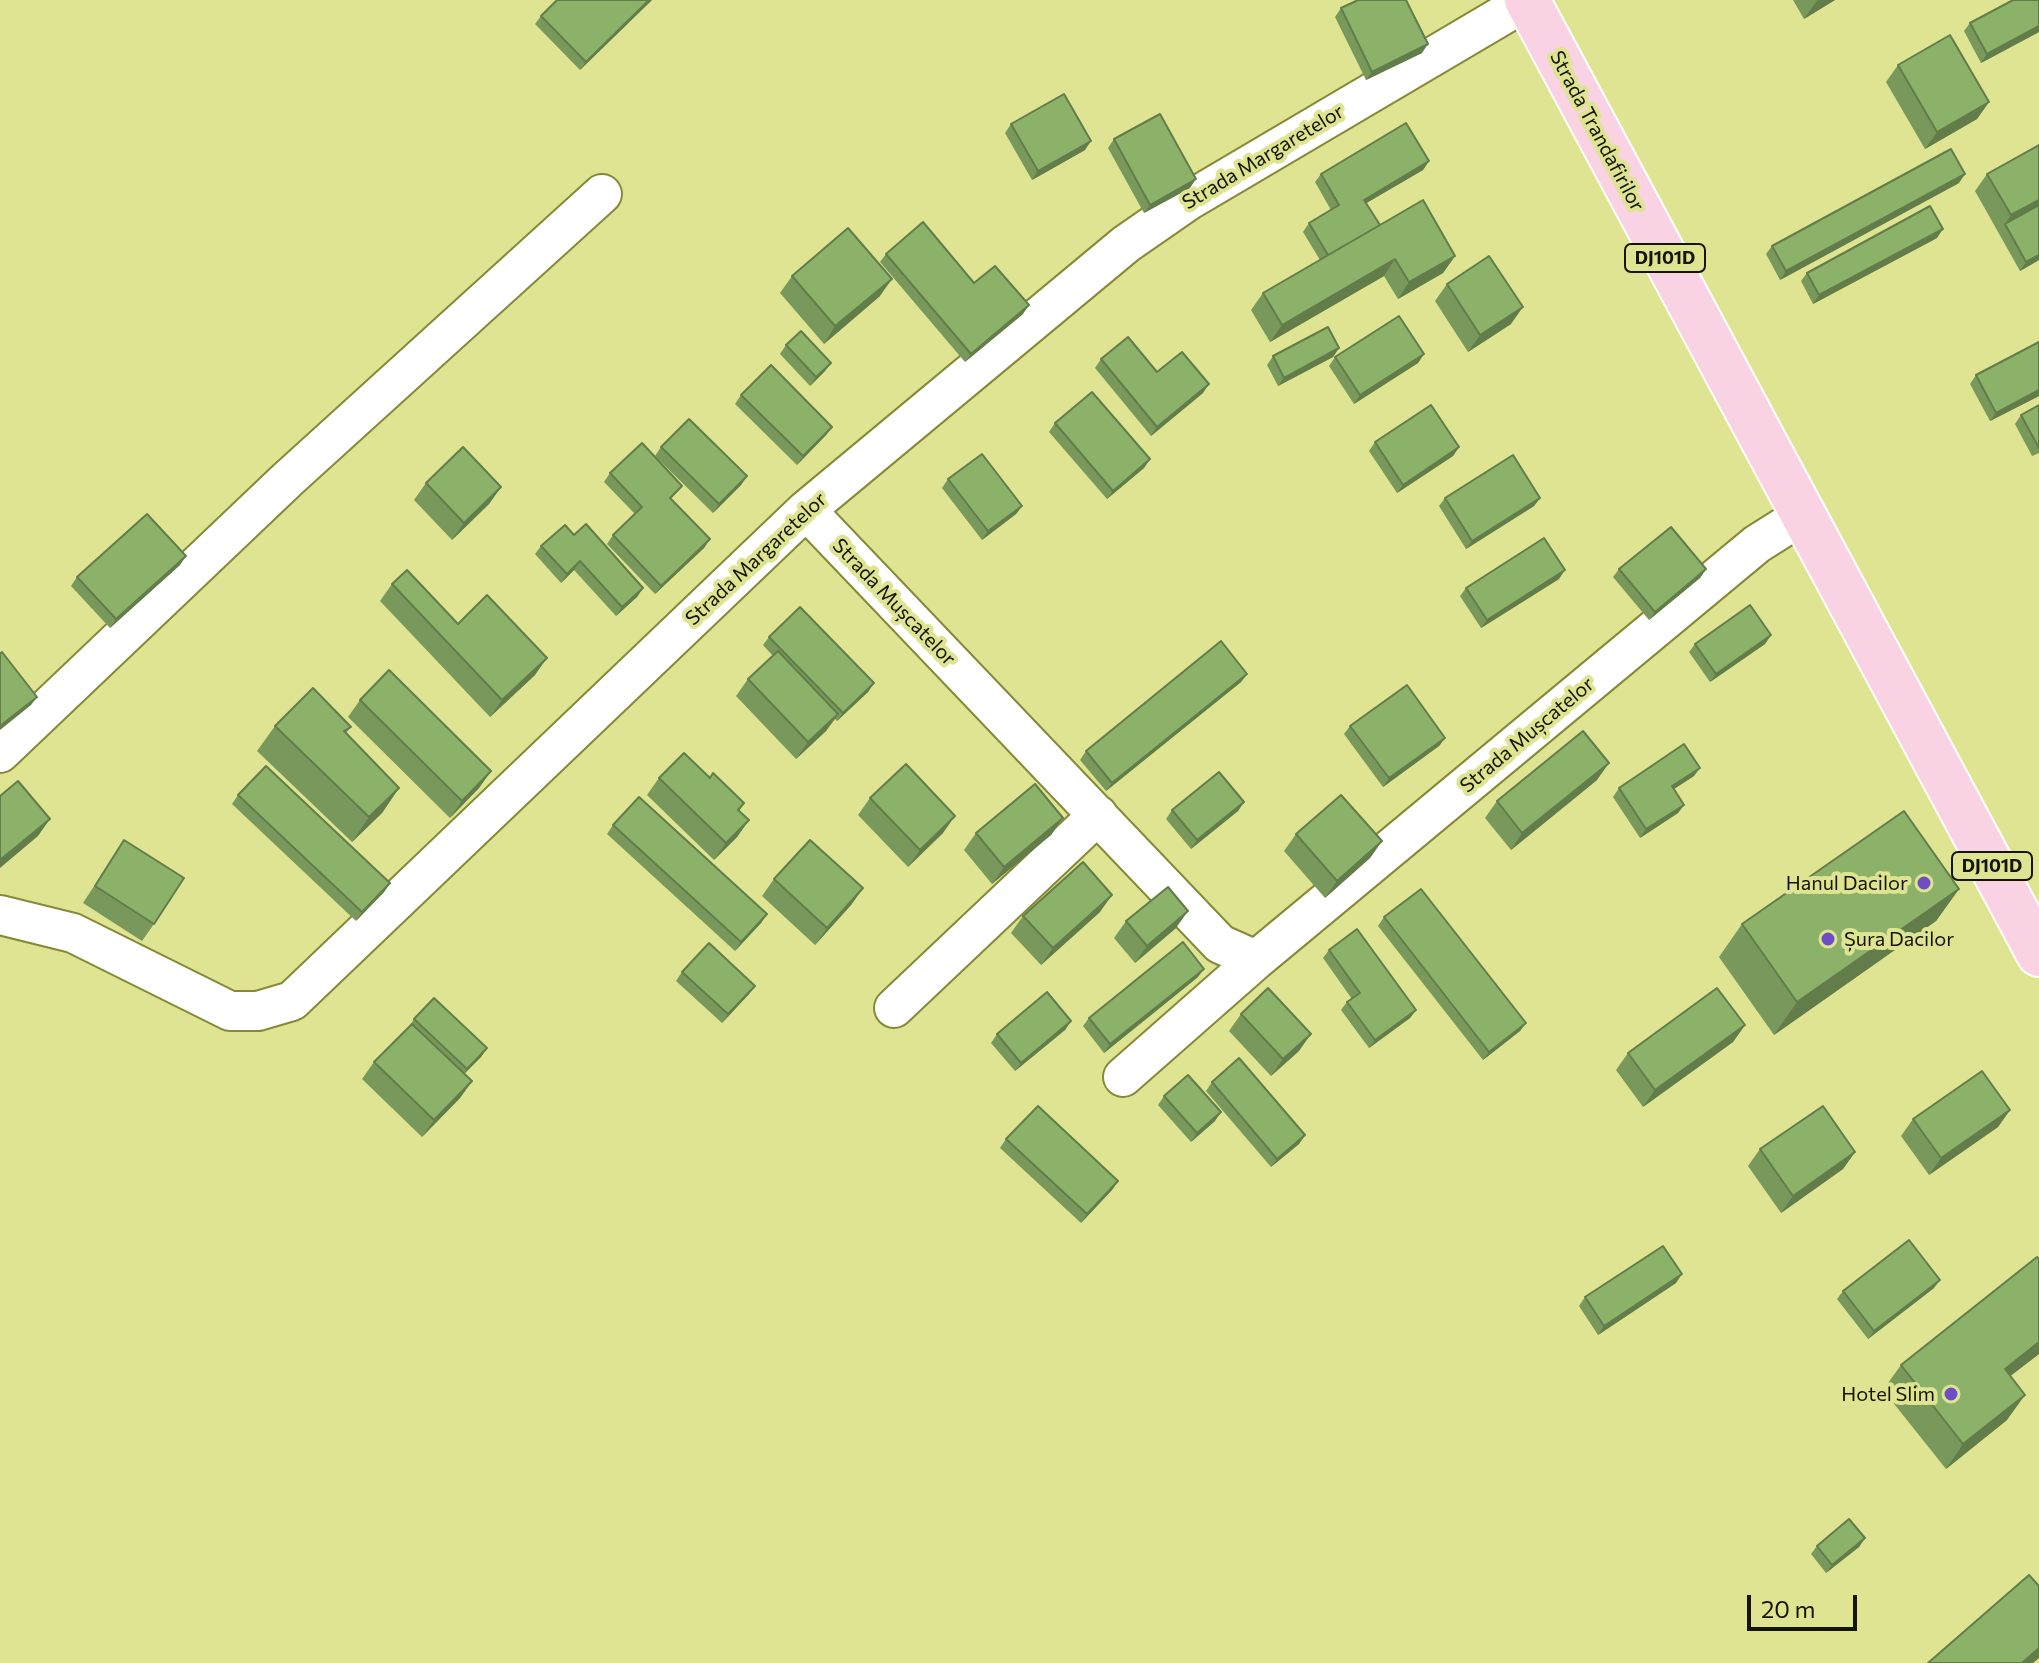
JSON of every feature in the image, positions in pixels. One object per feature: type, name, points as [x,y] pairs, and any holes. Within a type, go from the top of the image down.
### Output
[{"type":"main road","name":"Strada Trandafirilor","points":[[1527,0],[1803,515]]},
{"type":"main road","name":"DJ101D","points":[[1803,515],[2039,954]]},
{"type":"street","name":"Strada Margaretelor","points":[[0,915],[73,933],[230,1011],[258,1011],[292,1001],[806,510],[1126,244],[1188,201],[1527,0]]},
{"type":"street","points":[[0,753],[288,479],[602,194]]},
{"type":"street","name":"Strada Mușcatelor","points":[[806,510],[1220,944],[1256,960]]},
{"type":"street","name":"Strada Mușcatelor","points":[[1123,1077],[1256,960],[1757,544],[1803,515]]},
{"type":"street","points":[[894,1008],[1098,815]]},
{"type":"building","points":[[557,0],[649,0],[586,62],[541,16]]},
{"type":"building","points":[[1358,0],[1406,0],[1428,44],[1372,72],[1341,8]]},
{"type":"building","points":[[2013,0],[2039,0],[2039,26],[1987,54],[1970,23]]},
{"type":"building","points":[[1950,35],[1989,102],[1937,132],[1898,65]]},
{"type":"building","points":[[1064,94],[1091,141],[1038,171],[1011,124]]},
{"type":"building","points":[[1160,114],[1196,179],[1150,205],[1114,139]]},
{"type":"building","points":[[1406,123],[1429,161],[1364,200],[1380,225],[1328,255],[1309,223],[1339,205],[1321,174]]},
{"type":"building","points":[[2039,145],[2039,200],[2011,215],[1987,174]]},
{"type":"building","points":[[1951,149],[1965,174],[1786,271],[1772,246]]},
{"type":"building","points":[[1423,200],[1455,256],[1409,282],[1395,259],[1282,325],[1263,293]]},
{"type":"building","points":[[2039,205],[2039,255],[2026,262],[2005,224]]},
{"type":"building","points":[[1930,206],[1943,229],[1819,295],[1807,273]]},
{"type":"building","points":[[923,222],[974,283],[995,266],[1029,305],[971,354],[886,254]]},
{"type":"building","points":[[848,228],[892,279],[835,326],[792,276]]},
{"type":"building","points":[[1489,256],[1523,307],[1480,335],[1447,284]]},
{"type":"building","points":[[1399,316],[1424,354],[1360,395],[1335,357]]},
{"type":"building","points":[[1328,327],[1339,348],[1284,378],[1273,356]]},
{"type":"building","points":[[801,331],[831,363],[816,377],[786,345]]},
{"type":"building","points":[[1128,337],[1157,372],[1182,352],[1209,384],[1157,427],[1101,359]]},
{"type":"building","points":[[2039,342],[2039,390],[1996,413],[1976,375]]},
{"type":"building","points":[[771,365],[832,427],[803,456],[741,395]]},
{"type":"building","points":[[1092,392],[1150,459],[1113,491],[1055,423]]},
{"type":"building","points":[[1431,405],[1459,447],[1403,485],[1375,442]]},
{"type":"building","points":[[2039,405],[2039,448],[2021,415]]},
{"type":"building","points":[[689,419],[747,476],[719,504],[661,447]]},
{"type":"building","points":[[642,443],[682,486],[670,498],[710,539],[661,586],[613,535],[642,507],[610,473]]},
{"type":"building","points":[[463,447],[501,487],[464,523],[426,483]]},
{"type":"building","points":[[982,454],[1022,506],[988,531],[948,479]]},
{"type":"building","points":[[1513,455],[1540,498],[1472,541],[1445,498]]},
{"type":"building","points":[[147,514],[186,556],[116,619],[77,577]]},
{"type":"building","points":[[586,524],[643,588],[622,607],[580,561],[567,574],[541,546],[565,525],[574,535]]},
{"type":"building","points":[[1671,527],[1706,569],[1655,612],[1619,569]]},
{"type":"building","points":[[1544,538],[1565,570],[1487,620],[1466,588]]},
{"type":"building","points":[[407,570],[458,624],[487,595],[547,658],[502,700],[392,584]]},
{"type":"building","points":[[1750,605],[1771,635],[1716,674],[1695,644]]},
{"type":"building","points":[[800,607],[874,683],[843,713],[769,637]]},
{"type":"building","points":[[1221,641],[1247,674],[1112,783],[1086,751]]},
{"type":"building","points":[[778,651],[838,714],[808,742],[748,679]]},
{"type":"building","points":[[2,652],[37,697],[0,726],[0,654]]},
{"type":"building","points":[[389,670],[491,771],[462,801],[360,700]]},
{"type":"building","points":[[1407,685],[1445,738],[1389,778],[1350,726]]},
{"type":"building","points":[[313,688],[351,727],[344,731],[399,788],[369,817],[275,726]]},
{"type":"building","points":[[1583,731],[1609,763],[1522,833],[1497,801]]},
{"type":"building","points":[[1684,744],[1700,768],[1672,786],[1684,805],[1646,829],[1619,788]]},
{"type":"building","points":[[684,753],[710,778],[713,773],[744,803],[738,810],[749,820],[726,843],[659,778]]},
{"type":"building","points":[[906,764],[955,816],[920,850],[870,798]]},
{"type":"building","points":[[266,766],[390,883],[362,912],[238,795]]},
{"type":"building","points":[[1219,772],[1244,802],[1197,840],[1172,810]]},
{"type":"building","points":[[18,781],[50,819],[0,860],[0,796]]},
{"type":"building","points":[[1035,784],[1063,818],[1004,867],[976,833]]},
{"type":"building","points":[[1341,795],[1382,841],[1337,881],[1296,834]]},
{"type":"building","points":[[639,797],[767,914],[741,942],[613,825]]},
{"type":"building","name":"Șura Dacilor","points":[[1904,811],[1959,889],[1797,1002],[1742,924]]},
{"type":"building","points":[[124,840],[184,878],[154,924],[95,886]]},
{"type":"building","points":[[810,840],[863,888],[827,928],[774,879]]},
{"type":"building","points":[[1083,862],[1112,895],[1053,948],[1023,916]]},
{"type":"building","points":[[1168,887],[1188,911],[1147,946],[1126,921]]},
{"type":"building","points":[[1421,889],[1526,1023],[1489,1052],[1384,917]]},
{"type":"building","points":[[1357,929],[1416,1010],[1375,1040],[1347,1002],[1360,993],[1329,950]]},
{"type":"building","points":[[1183,942],[1204,969],[1110,1044],[1089,1018]]},
{"type":"building","points":[[709,943],[755,986],[728,1014],[682,972]]},
{"type":"building","points":[[1268,988],[1311,1034],[1283,1059],[1241,1014]]},
{"type":"building","points":[[1717,988],[1745,1025],[1655,1090],[1628,1053]]},
{"type":"building","points":[[1047,992],[1071,1021],[1021,1063],[997,1034]]},
{"type":"building","points":[[434,998],[487,1048],[467,1069],[414,1019]]},
{"type":"building","points":[[412,1024],[472,1081],[434,1120],[374,1062]]},
{"type":"building","points":[[1239,1058],[1305,1135],[1277,1159],[1212,1082]]},
{"type":"building","points":[[1982,1071],[2010,1110],[1941,1158],[1913,1119]]},
{"type":"building","points":[[1188,1075],[1221,1112],[1197,1133],[1164,1096]]},
{"type":"building","points":[[1038,1106],[1118,1181],[1087,1214],[1006,1139]]},
{"type":"building","points":[[1823,1106],[1855,1152],[1793,1196],[1760,1149]]},
{"type":"building","points":[[1909,1240],[1940,1280],[1874,1331],[1843,1291]]},
{"type":"building","points":[[1663,1246],[1682,1274],[1604,1326],[1585,1297]]},
{"type":"building","name":"Hotel Slim","points":[[2037,1257],[2039,1342],[2005,1369],[2025,1395],[1963,1444],[1901,1365]]},
{"type":"building","points":[[1849,1519],[1865,1538],[1832,1565],[1817,1546]]},
{"type":"building","points":[[2029,1575],[2039,1586],[2039,1648],[2022,1663],[1928,1663]]},
{"type":"place","name":"Hanul Dacilor","points":[[1924,883]]},
{"type":"place","name":"Șura Dacilor","points":[[1828,939]]},
{"type":"place","name":"Hotel Slim","points":[[1951,1394]]}]
